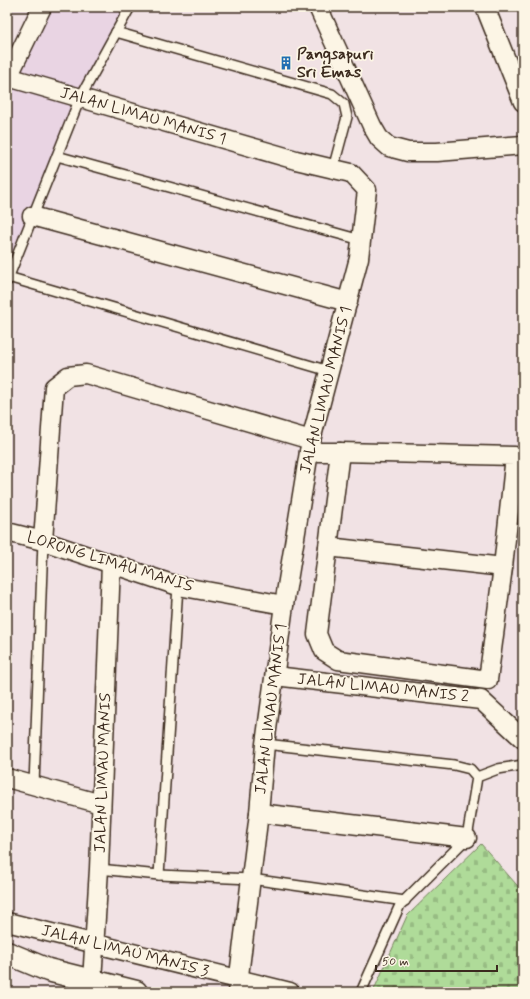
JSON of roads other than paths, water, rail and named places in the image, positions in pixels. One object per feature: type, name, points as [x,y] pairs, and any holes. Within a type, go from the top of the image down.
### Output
[{"type":"main road","points":[[7,953],[48,970],[132,992]]},
{"type":"main road","points":[[7,969],[48,970]]},
{"type":"street","points":[[7,78],[42,7]]},
{"type":"street","points":[[318,7],[372,126],[379,138],[389,147],[408,152],[437,152],[523,145]]},
{"type":"street","points":[[485,7],[523,102]]},
{"type":"street","name":"JALAN LIMAU MANIS 1","points":[[7,78],[296,160],[352,173],[367,190],[359,258],[310,446],[284,605],[265,744],[259,813],[238,986]]},
{"type":"street","points":[[32,216],[348,302]]},
{"type":"street","points":[[43,541],[54,387],[68,376],[86,374],[310,446],[340,452],[515,456],[503,567],[488,680],[338,660],[324,651],[317,634],[340,452]]},
{"type":"street","name":"LORONG LIMAU MANIS","points":[[7,532],[43,541],[178,586],[284,605]]},
{"type":"street","points":[[328,547],[503,567]]},
{"type":"street","name":"JALAN LIMAU MANIS","points":[[92,981],[99,870],[111,564]]},
{"type":"street","name":"JALAN LIMAU MANIS 2","points":[[275,676],[481,700],[515,723],[523,739]]},
{"type":"street","points":[[7,778],[101,804]]},
{"type":"street","points":[[259,813],[467,838]]},
{"type":"street","name":"JALAN LIMAU MANIS 3","points":[[7,922],[95,944],[238,986],[290,992]]},
{"type":"lane","points":[[130,7],[80,98],[8,279],[329,371]]},
{"type":"lane","points":[[116,32],[332,94],[344,104],[347,117],[333,169]]},
{"type":"lane","points":[[57,156],[361,240]]},
{"type":"lane","points":[[34,785],[43,541]]},
{"type":"lane","points":[[159,874],[178,586]]},
{"type":"lane","points":[[265,744],[454,765],[470,769],[477,777]]},
{"type":"lane","points":[[477,777],[498,769],[523,765]]},
{"type":"lane","points":[[361,992],[400,905],[467,838],[477,777]]},
{"type":"lane","points":[[99,870],[251,879],[405,900]]},
{"type":"place","name":"Pangsapuri Sri Emas","points":[[286,63]]}]
